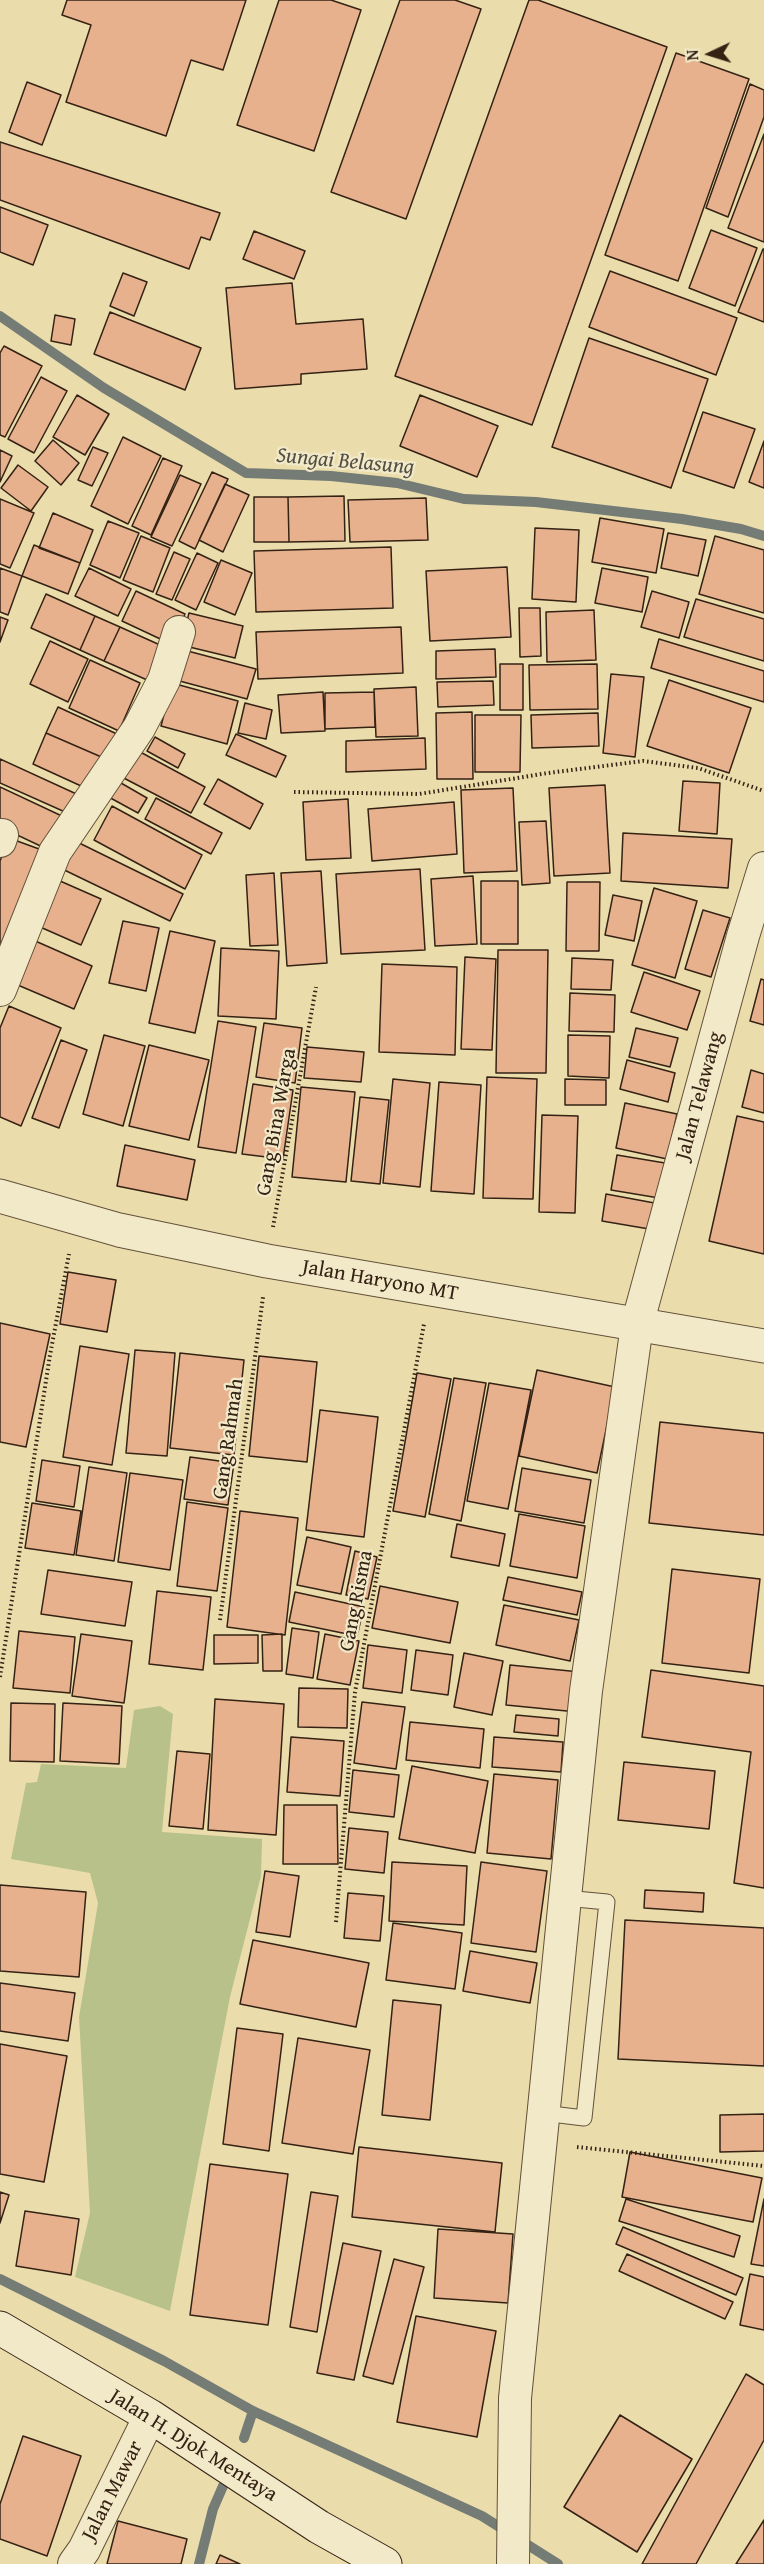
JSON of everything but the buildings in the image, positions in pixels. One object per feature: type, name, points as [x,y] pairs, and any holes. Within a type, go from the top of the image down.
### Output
[{"type":"street","points":[[0,990],[54,852],[139,728],[165,680],[179,632]]},
{"type":"street","name":"Jalan Telawang","points":[[513,2562],[515,2398],[565,1898],[586,1691],[637,1325],[743,936],[764,868]]},
{"type":"street","name":"Jalan Haryono MT","points":[[0,1196],[119,1230],[267,1261],[764,1346]]},
{"type":"street","name":"Jalan H. Djok Mentaya","points":[[0,2328],[150,2416],[319,2527],[385,2564]]},
{"type":"street","name":"Jalan Mawar","points":[[74,2564],[84,2550],[150,2416]]},
{"type":"lane","points":[[542,2128],[584,2118],[607,1902],[565,1898]]},
{"type":"path","points":[[294,792],[419,794],[643,760],[698,768],[764,791]]},
{"type":"path","name":"Gang Bina Warga","points":[[267,1261],[316,987]]},
{"type":"path","points":[[0,1677],[50,1355],[77,1218]]},
{"type":"path","name":"Gang Rahmah","points":[[220,1620],[267,1261]]},
{"type":"path","name":"Gang Risma","points":[[336,1922],[356,1692],[431,1290]]},
{"type":"path","points":[[542,2128],[764,2166]]},
{"type":"green space","points":[[160,1706],[173,1714],[162,1832],[262,1839],[261,1876],[230,1997],[170,2311],[75,2277],[90,2213],[79,2017],[98,1903],[90,1873],[11,1859],[26,1783],[37,1782],[41,1764],[126,1768],[134,1710]]},
{"type":"waterway","name":"Sungai Belasung","points":[[0,316],[104,388],[246,473],[331,476],[397,483],[464,499],[536,502],[682,519],[741,529],[764,536]]},
{"type":"waterway","points":[[0,2279],[164,2361],[253,2411],[482,2516],[558,2564]]},
{"type":"waterway","points":[[244,2438],[253,2411]]},
{"type":"waterway","points":[[199,2564],[213,2509],[223,2486]]}]
